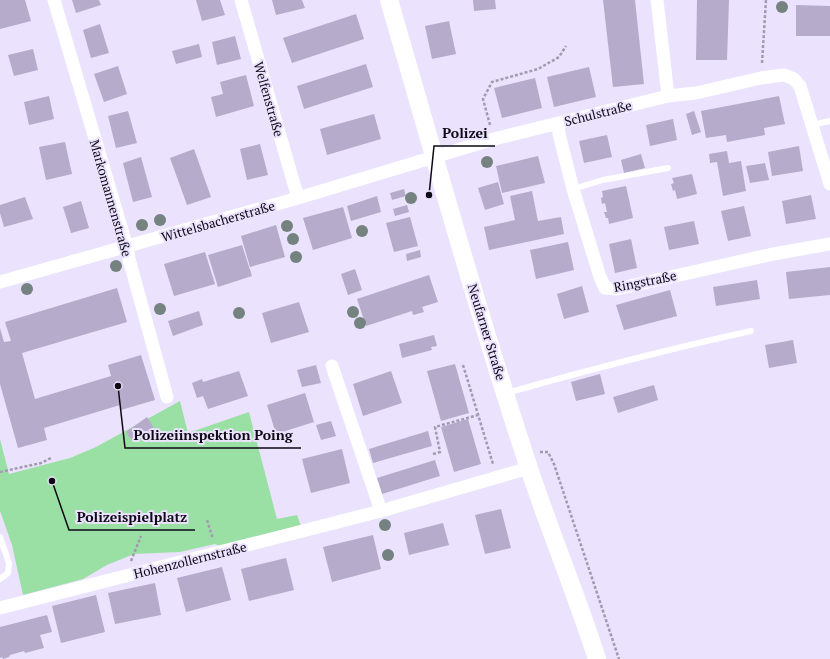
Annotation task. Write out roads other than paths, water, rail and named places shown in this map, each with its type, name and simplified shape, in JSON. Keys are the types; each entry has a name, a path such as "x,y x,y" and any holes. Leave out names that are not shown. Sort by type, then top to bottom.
{"street":[{"name":"Markomannenstraße","path":"54,0 127,247 130,266 167,398"},
{"name":"Welfenstraße","path":"241,0 298,198"},
{"name":"Neufarner Straße","path":"389,0 461,249 523,451 597,659"},
{"path":"657,0 668,96 696,93 761,78 784,75 794,79 800,86 830,184"},
{"name":"Schulstraße","path":"435,157 494,139 668,96"},
{"name":"Ringstraße","path":"558,123 559,134 573,189 600,277 605,288 617,289 773,254 830,244"},
{"name":"Wittelsbacherstraße","path":"0,282 298,198 435,157"},
{"path":"332,366 381,511"},
{"name":"Hohenzollernstraße","path":"0,608 381,511 529,468"}],"lane":[{"path":"812,125 830,121"},
{"path":"573,189 603,180 668,168"},
{"path":"506,394 581,372 751,331"},
{"path":"0,538 9,563 8,573 0,579"}],"place":[{"name":"Polizei","path":"429,195"},
{"name":"Polizeiinspektion Poing","path":"118,386"},
{"name":"Polizeispielplatz","path":"52,481"}]}
